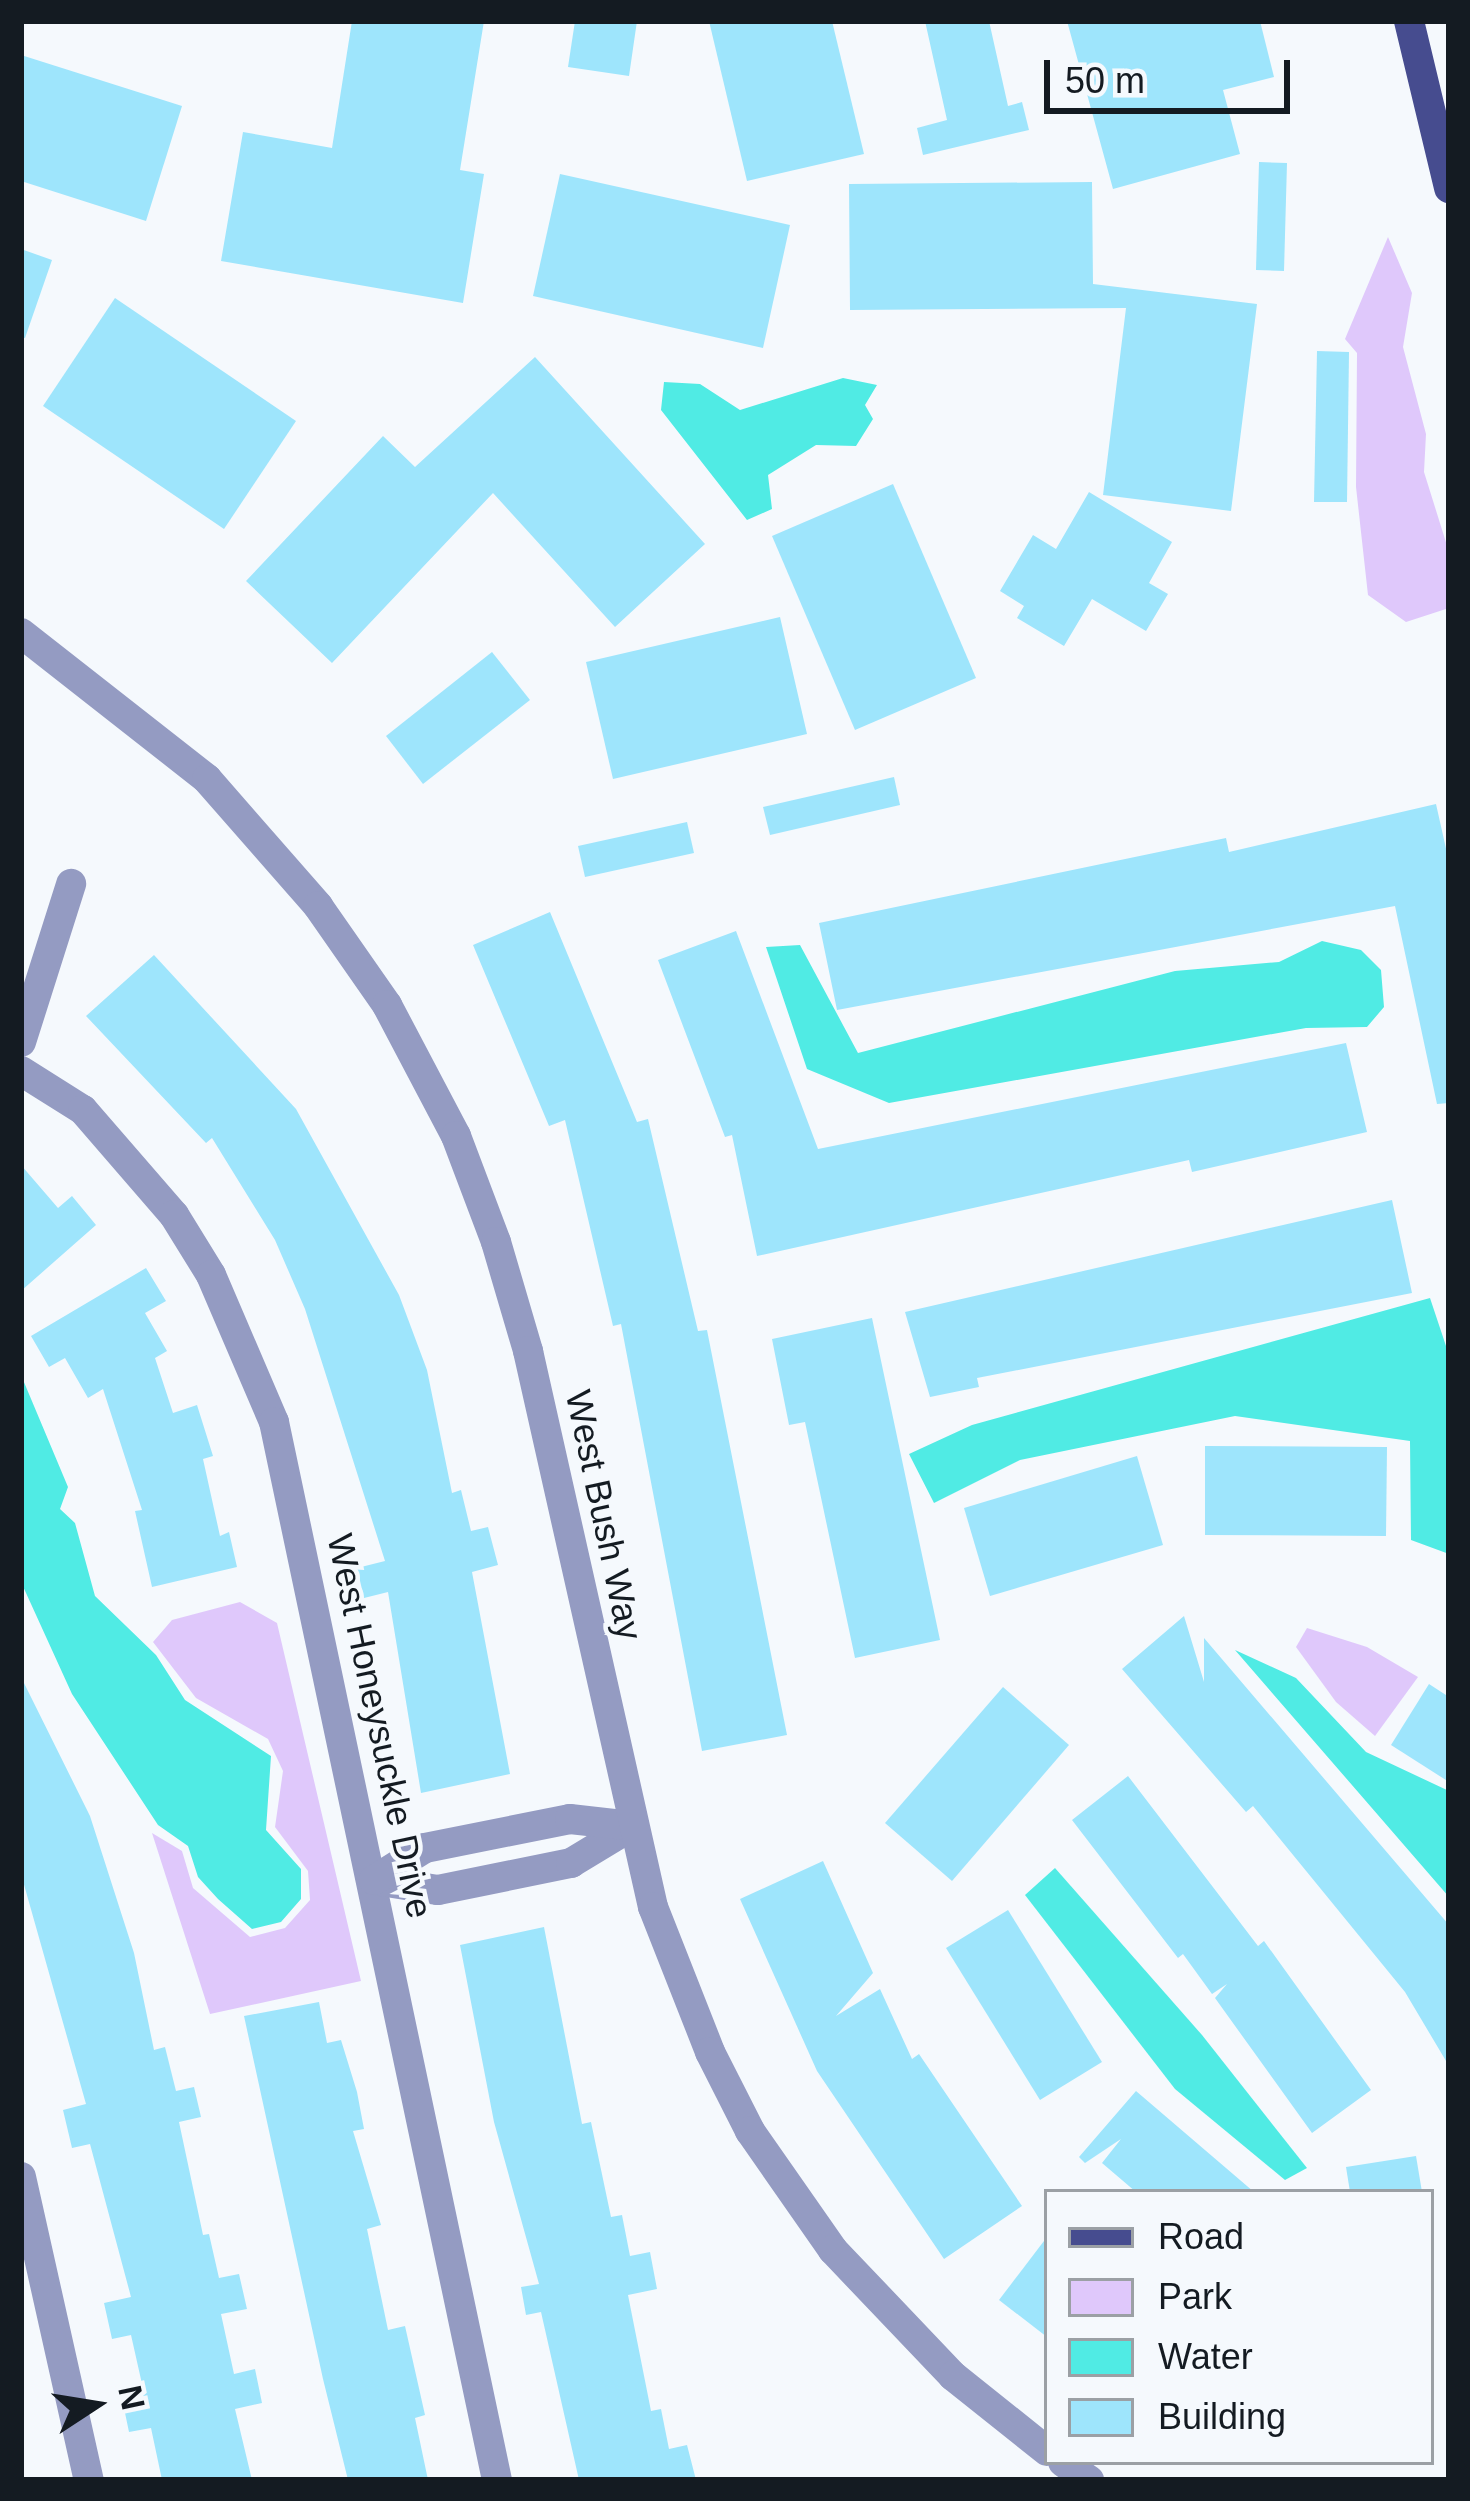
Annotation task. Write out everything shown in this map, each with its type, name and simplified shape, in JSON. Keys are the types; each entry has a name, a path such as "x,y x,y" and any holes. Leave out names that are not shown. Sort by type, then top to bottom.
{"main road":[{"path":"1409,21 1449,188"}],"street":[{"name":"West Bush Way","path":"21,633 129,711 245,820 356,957 436,1097 496,1242 528,1351 632,1826 687,1999 750,2131 791,2194 908,2333 1044,2447"},
{"path":"21,1042 71,884"},
{"name":"West Honeysuckle Drive","path":"21,1071 83,1110 175,1215 211,1275 274,1422 497,2480"},
{"path":"374,1880 425,1848 571,1819 632,1826"},
{"path":"374,1880 438,1890 571,1863 632,1826"},
{"path":"21,2176 89,2480"}],"green space":[{"path":"1388,237 1412,293 1403,347 1426,434 1424,472 1449,552 1449,608 1406,622 1368,595 1356,487 1357,353 1345,339"},
{"path":"240,1602 277,1623 361,1981 210,2014 152,1833 182,1851 193,1888 250,1937 285,1928 310,1900 308,1871 275,1827 283,1771 268,1739 196,1698 153,1642 172,1620"},
{"path":"1307,1628 1367,1647 1418,1677 1375,1736 1336,1702 1296,1647"}],"water":[{"path":"843,378 877,385 865,405 873,419 856,446 816,445 768,475 772,509 747,520 661,410 664,382 700,384 740,410"},
{"path":"1322,941 1361,950 1381,970 1384,1007 1367,1027 1306,1028 889,1103 807,1069 766,947 800,945 858,1053 1175,971 1279,962"},
{"path":"1430,1298 1449,1355 1449,1554 1411,1540 1410,1441 1235,1416 1020,1460 934,1503 909,1454 972,1425"},
{"path":"21,1375 68,1487 60,1509 75,1523 95,1596 156,1655 185,1700 271,1756 266,1830 301,1869 301,1899 281,1922 252,1929 218,1899 198,1877 188,1846 158,1825 72,1694 21,1582"},
{"path":"1235,1650 1296,1678 1366,1752 1449,1791 1449,1897"},
{"path":"1055,1868 1202,2035 1307,2168 1285,2180 1175,2089 1025,1895"}],"building":[{"path":"352,21 484,21 460,170 484,174 463,303 221,261 243,132 332,148"},
{"path":"575,21 637,21 629,76 568,67"},
{"path":"709,21 832,21 864,154 747,181"},
{"path":"925,21 989,21 1008,106 1022,102 1029,130 923,155 917,128 947,120"},
{"path":"1067,21 1260,21 1274,77 1223,90 1240,154 1113,189"},
{"path":"21,55 182,106 146,221 21,181"},
{"path":"1259,162 1287,163 1284,271 1256,270"},
{"path":"560,174 790,225 763,348 533,296"},
{"path":"1092,182 1093,284 1257,304 1231,511 1103,495 1126,308 850,310 849,184"},
{"path":"21,249 52,260 25,338 21,337"},
{"path":"115,298 296,421 224,529 43,406"},
{"path":"1317,351 1349,352 1347,502 1314,502"},
{"path":"535,357 705,544 615,627 493,493 332,663 246,581 383,436 415,467"},
{"path":"893,484 976,678 855,730 772,536"},
{"path":"1089,492 1172,542 1149,583 1168,594 1146,631 1092,599 1064,646 1017,618 1024,606 1000,591 1033,535 1056,549"},
{"path":"780,617 807,734 613,779 586,662"},
{"path":"492,652 530,700 423,784 386,736"},
{"path":"894,777 900,805 770,835 763,807"},
{"path":"1436,804 1449,862 1449,1103 1437,1104 1395,906 837,1010 819,923 1226,838 1229,852"},
{"path":"687,822 694,853 585,877 578,846"},
{"path":"550,912 637,1122 648,1119 698,1331 707,1330 787,1735 702,1751 621,1324 613,1326 565,1120 549,1126 473,945"},
{"path":"736,931 818,1149 1346,1043 1367,1132 1192,1172 1189,1160 757,1256 732,1135 725,1137 658,960"},
{"path":"154,955 296,1109 399,1295 427,1370 452,1493 461,1490 471,1531 488,1527 498,1565 472,1572 510,1774 421,1793 388,1592 364,1598 357,1568 385,1561 305,1309 275,1240 212,1138 206,1143 86,1016"},
{"path":"21,1165 58,1208 72,1196 96,1225 21,1291"},
{"path":"1392,1200 1412,1293 977,1378 979,1387 930,1397 905,1312"},
{"path":"146,1268 166,1301 145,1313 167,1351 155,1358 173,1413 197,1405 213,1456 203,1459 220,1536 229,1532 237,1567 152,1587 135,1511 142,1510 103,1389 88,1398 65,1358 49,1367 31,1336"},
{"path":"872,1318 940,1640 855,1658 805,1422 789,1425 772,1339"},
{"path":"1205,1446 1387,1447 1386,1536 1205,1535"},
{"path":"1137,1456 1163,1545 990,1596 964,1508"},
{"path":"1184,1616 1204,1682 1204,1638 1449,1925 1449,2066 1405,1992 1253,1806 1246,1812 1122,1669"},
{"path":"21,1677 90,1816 134,1953 154,2050 165,2047 176,2091 194,2087 201,2117 179,2122 203,2235 209,2234 219,2278 239,2274 247,2309 221,2314 234,2374 255,2369 262,2403 235,2409 252,2480 162,2480 151,2428 129,2432 120,2389 142,2384 131,2335 112,2339 104,2303 131,2297 90,2144 72,2148 63,2110 86,2104 21,1874"},
{"path":"1429,1684 1449,1697 1449,1782 1391,1745"},
{"path":"1003,1687 1069,1745 952,1881 885,1823"},
{"path":"1128,1776 1258,1946 1264,1941 1371,2090 1312,2133 1215,1998 1227,1984 1212,1994 1183,1954 1178,1958 1072,1820"},
{"path":"823,1861 873,1973 836,2016 880,1989 912,2059 919,2054 1022,2206 944,2259 817,2071 740,1899"},
{"path":"1008,1910 1102,2062 1040,2100 946,1948"},
{"path":"544,1927 582,2124 591,2122 611,2217 622,2215 630,2256 650,2252 657,2289 628,2295 651,2411 661,2409 669,2449 687,2445 696,2480 579,2480 541,2312 526,2315 521,2287 539,2284 494,2122 460,1945"},
{"path":"319,2002 327,2043 341,2040 357,2092 364,2129 353,2131 381,2225 367,2229 388,2330 405,2326 425,2415 415,2418 428,2480 348,2480 323,2379 244,2016"},
{"path":"1136,2091 1250,2189 1132,2189 1102,2163 1121,2139 1085,2163 1079,2157"},
{"path":"1416,2156 1422,2189 1350,2189 1346,2167"},
{"path":"1044,2241 1044,2335 999,2300"}]}
